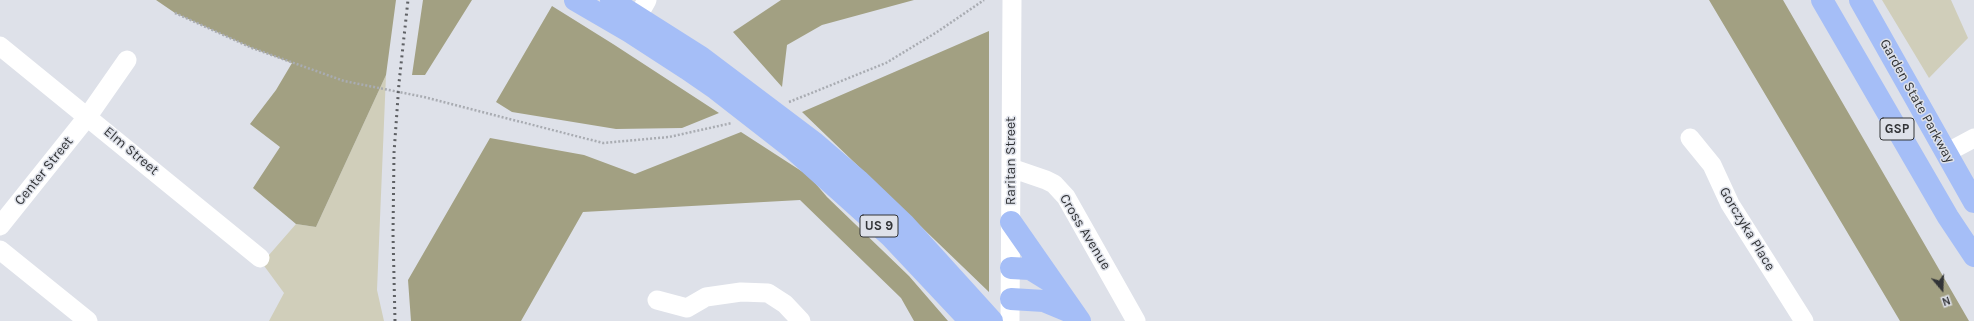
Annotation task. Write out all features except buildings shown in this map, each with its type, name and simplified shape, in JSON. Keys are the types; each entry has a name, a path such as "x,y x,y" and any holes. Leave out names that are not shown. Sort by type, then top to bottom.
{"highway":[{"name":"US 9","path":"575,0 630,32 716,89 793,149 890,236 965,307 992,321"},
{"name":"US 9","path":"611,0 644,5 682,44 738,84 815,143 888,208 965,307"},
{"name":"GSP","path":"1822,0 1948,217 1974,256"},
{"name":"Garden State Parkway","path":"1860,0 1974,202"},
{"path":"1011,222 1077,318"},
{"path":"1011,268 1030,269 1054,284"},
{"path":"1011,299 1044,301 1077,318"}],"street":[{"path":"644,5 660,0"},
{"name":"Raritan Street","path":"1010,321 1012,0"},
{"name":"Elm Street","path":"0,46 88,116 260,258"},
{"name":"Center Street","path":"0,226 88,116 127,60"},
{"name":"Gorczyka Place","path":"1690,138 1712,165 1730,204 1804,321"},
{"path":"1946,153 1974,138"},
{"name":"Cross Avenue","path":"1011,168 1050,182 1066,197 1136,321"},
{"path":"0,250 88,321"},
{"path":"657,300 687,314 706,298 741,292 768,293 785,304 801,321"}],"path":[{"path":"175,14 252,48 344,81 424,97"}],"shaded area":[{"path":"156,0 396,0 386,75 316,227 296,224 253,188 280,147 250,124 276,90 292,63 252,48 175,13"},
{"path":"423,0 472,0 425,75 412,75"},
{"path":"781,0 914,0 822,25 787,45 782,87 733,32"},
{"path":"1709,0 1783,0 1969,321 1900,321"},
{"path":"1882,0 1951,0 1968,38 1929,78"},
{"path":"552,6 719,113 682,128 616,129 512,112 496,102"},
{"path":"989,31 989,292 802,112"},
{"path":"386,75 377,290 384,321 269,321 284,293 262,263 296,224 316,227"},
{"path":"741,132 809,176 827,197 909,276 948,321 914,321 901,298 800,200 583,212 521,321 411,321 408,280 490,138 584,155 635,174"}],"railway":[{"path":"395,321 393,234 394,153 399,83 408,0"}]}
